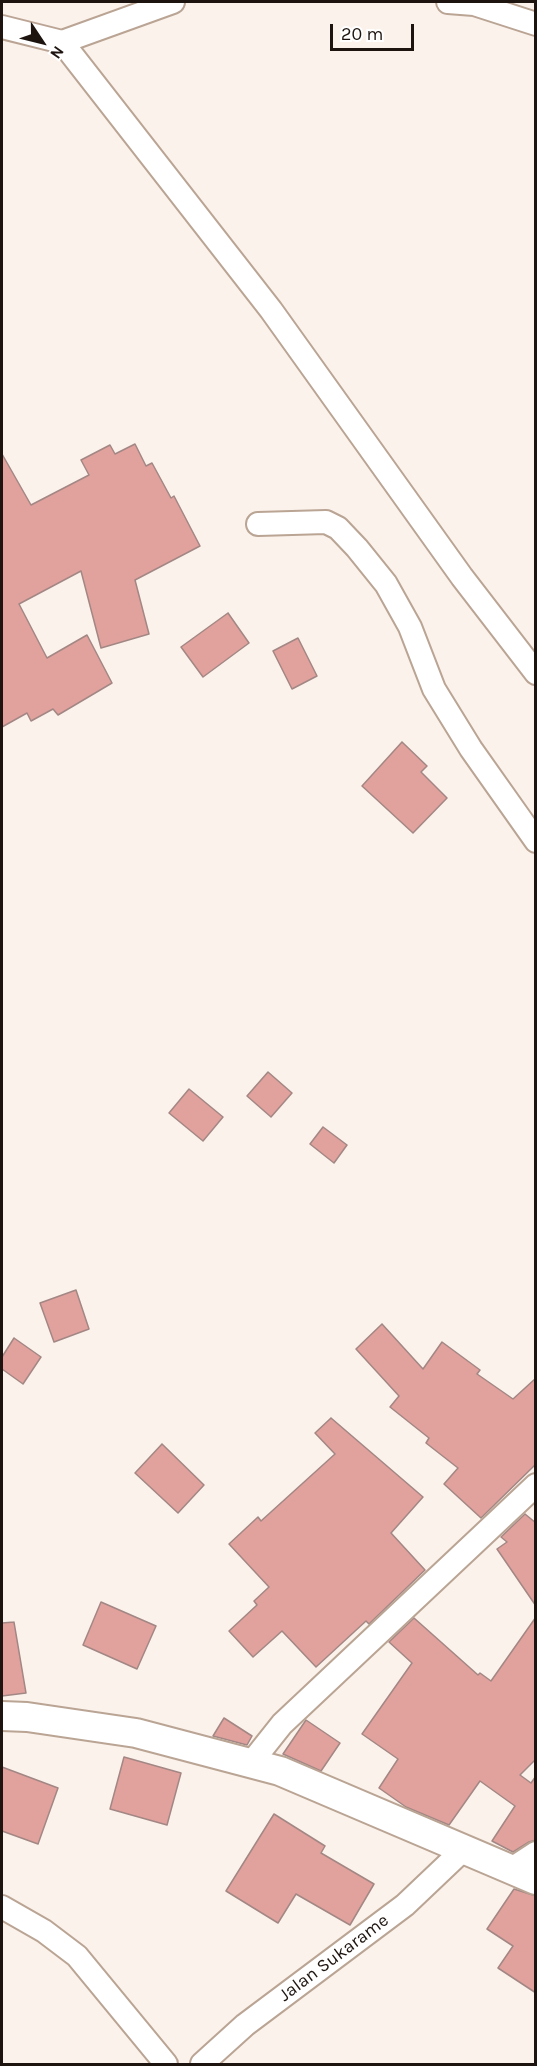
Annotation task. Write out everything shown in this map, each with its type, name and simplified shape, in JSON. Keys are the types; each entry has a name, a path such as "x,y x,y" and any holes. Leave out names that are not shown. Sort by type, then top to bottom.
{"street":[{"path":"2,27 62,42 173,2"},
{"path":"448,2 474,4 536,24"},
{"path":"62,42 271,310 462,577 536,673"},
{"path":"258,524 326,522 338,528 357,548 386,584 410,627 440,699 471,749 536,841"},
{"path":"251,1763 282,1725 536,1485"},
{"path":"2,1716 27,1717 136,1733 280,1770 523,1875 536,1853"},
{"name":"Jalan Sukarame","path":"202,2064 245,2025 405,1905 464,1849"},
{"path":"2,1907 44,1930 77,1956 166,2064"}],"building":[{"path":"135,444 146,466 152,463 171,498 174,496 200,546 135,580 149,634 101,648 81,571 19,604 47,658 87,635 112,683 58,715 53,709 31,721 27,713 2,727 2,454 31,505 89,475 81,460 110,445 115,454"},
{"path":"228,613 249,643 203,677 181,647"},
{"path":"298,638 317,676 292,689 273,651"},
{"path":"402,742 427,766 421,772 447,798 413,833 362,786"},
{"path":"268,1072 292,1093 271,1117 247,1096"},
{"path":"189,1089 223,1117 203,1141 169,1113"},
{"path":"323,1127 347,1145 334,1163 310,1144"},
{"path":"76,1290 89,1329 54,1342 40,1303"},
{"path":"382,1324 423,1369 442,1342 480,1370 477,1374 513,1399 536,1378 536,1464 481,1518 444,1484 458,1468 426,1443 429,1438 390,1407 399,1396 356,1349"},
{"path":"14,1338 41,1357 23,1384 2,1369 2,1357"},
{"path":"331,1418 423,1497 391,1533 425,1570 369,1624 366,1621 316,1667 282,1631 253,1657 229,1631 257,1605 254,1601 269,1587 229,1544 258,1517 261,1521 335,1454 315,1433"},
{"path":"162,1444 204,1485 178,1513 135,1473"},
{"path":"525,1514 536,1523 536,1606 497,1549 507,1542 501,1537"},
{"path":"101,1602 156,1626 137,1669 83,1645"},
{"path":"536,1617 536,1759 520,1775 531,1783 536,1776 536,1840 513,1852 492,1841 515,1806 480,1781 449,1825 406,1807 379,1788 398,1759 362,1734 412,1663 389,1642 414,1618 478,1675 480,1673 491,1681"},
{"path":"14,1622 26,1693 2,1696 2,1623"},
{"path":"224,1718 252,1736 247,1745 213,1736"},
{"path":"306,1720 340,1743 321,1771 283,1754"},
{"path":"124,1757 181,1773 167,1825 110,1809"},
{"path":"2,1767 58,1788 38,1844 2,1831"},
{"path":"274,1814 325,1846 321,1853 374,1884 350,1925 296,1894 278,1923 226,1891"},
{"path":"514,1889 536,1896 536,1993 498,1968 513,1946 487,1929"}]}
